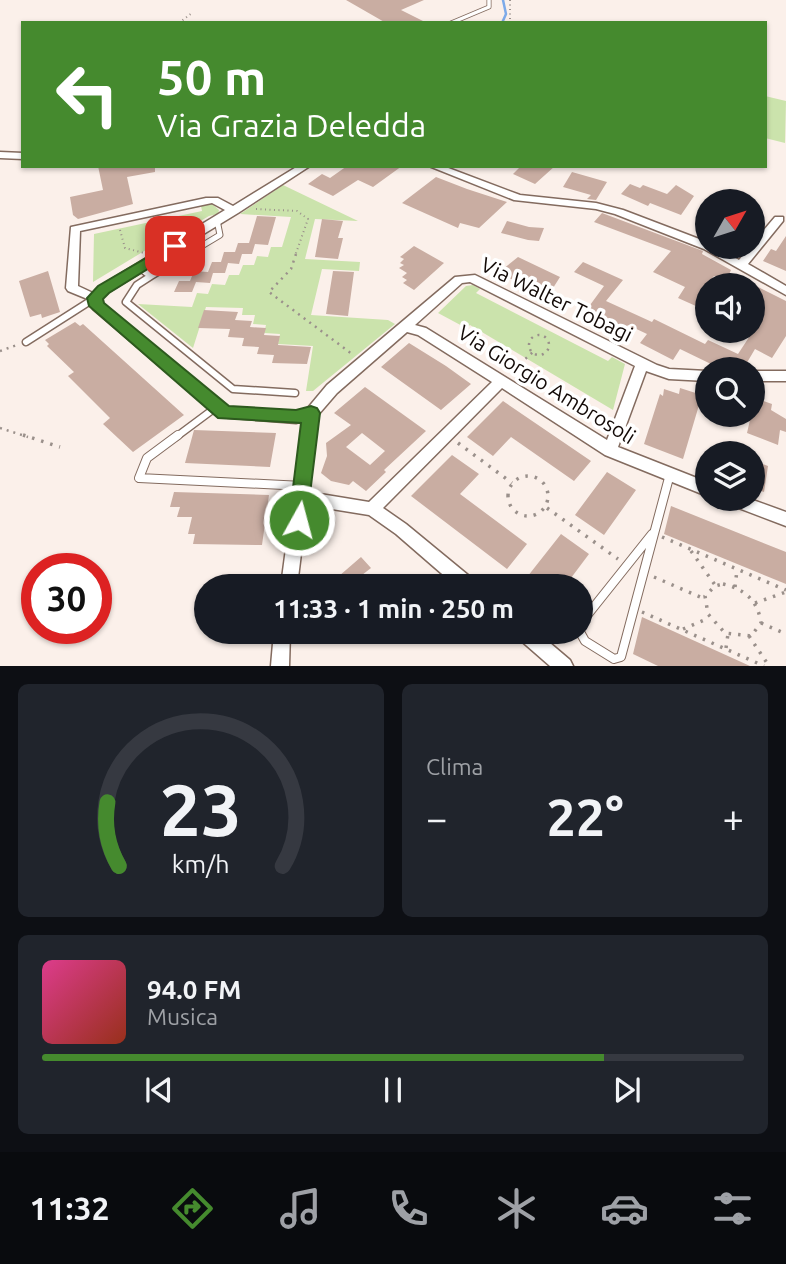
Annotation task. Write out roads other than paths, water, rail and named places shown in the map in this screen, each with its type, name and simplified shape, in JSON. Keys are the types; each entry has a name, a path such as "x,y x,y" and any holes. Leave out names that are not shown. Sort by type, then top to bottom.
{"street":[{"path":"0,155 19,156"},
{"path":"96,302 139,267 302,168"},
{"path":"439,168 519,198 596,206 619,212 695,242"},
{"path":"236,210 214,200 75,229 72,288 96,302 215,408 225,413 296,418 311,413 291,574"},
{"path":"741,265 779,219"},
{"path":"730,259 786,291"},
{"name":"Via Walter Tobagi","path":"311,413 332,389 459,280 471,278 642,364 669,374 695,375"},
{"name":"Via Giorgio Ambrosoli","path":"406,327 422,331 610,450 695,484"},
{"path":"610,450 642,364"},
{"path":"765,376 786,376"},
{"path":"372,509 501,381"},
{"path":"302,492 372,509 401,529 454,574"},
{"path":"765,511 786,519"},
{"path":"280,666 281,644"},
{"path":"538,644 564,666"}],"lane":[{"path":"455,21 489,6 489,0"},
{"path":"218,220 220,235 136,285 127,302 233,389 295,393"},
{"path":"139,267 151,276"},
{"path":"26,342 96,302"},
{"path":"215,408 147,458 142,464 139,478 302,492"},
{"path":"591,644 614,659 621,657 636,610 653,533 670,474"},
{"path":"593,607 625,564 653,533"}],"waterway":[{"path":"503,0 506,14 503,21"}]}
